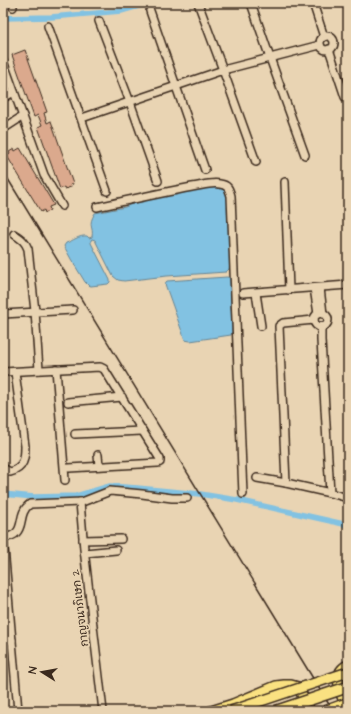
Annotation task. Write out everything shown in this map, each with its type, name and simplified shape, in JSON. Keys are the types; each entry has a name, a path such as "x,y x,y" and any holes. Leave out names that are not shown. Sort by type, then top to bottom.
{"highway":[{"path":"276,711 348,687"},
{"path":"326,711 348,703"}],"main road":[{"path":"348,665 341,670 338,678 340,692 348,710"},
{"path":"231,711 348,672"},
{"path":"211,711 284,684 298,687 309,711"}],"street":[{"path":"198,3 256,162"},
{"path":"251,3 305,155"},
{"path":"313,3 324,37"},
{"path":"150,11 204,170"},
{"path":"99,21 158,181"},
{"path":"48,26 107,191"},
{"path":"324,37 330,37 333,41 333,45 329,49 324,50 320,45 320,40 324,37"},
{"path":"82,118 223,70 320,45"},
{"path":"329,49 347,98 348,105"},
{"path":"4,66 44,176 62,206"},
{"path":"3,98 14,92"},
{"path":"3,128 23,116"},
{"path":"285,182 289,290"},
{"path":"97,207 211,184 221,184 230,189 243,494"},
{"path":"14,234 23,240 28,249 35,311 38,370"},
{"path":"243,293 348,285"},
{"path":"317,288 318,316 316,324 321,326"},
{"path":"256,293 261,326"},
{"path":"3,314 73,310"},
{"path":"286,483 279,326 283,323 318,316 326,316 327,322 325,325 321,326"},
{"path":"321,326 330,493"},
{"path":"3,372 100,367 104,369 160,459 160,462 158,463 69,468"},
{"path":"56,369 65,480"},
{"path":"3,468 10,472 19,468 23,463 25,454 15,372"},
{"path":"68,402 122,397"},
{"path":"75,434 142,431"},
{"path":"98,455 99,466"},
{"path":"257,478 286,483 348,498"},
{"path":"18,711 3,535 10,536 17,533 20,527 22,514 25,508 30,504 80,502 110,492 187,498"},
{"name":"กาญจนาภิเษก 2","path":"80,502 103,711"},
{"path":"84,540 120,539"},
{"path":"85,554 116,550"},
{"path":"3,640 12,640"}],"water":[{"path":"213,186 225,190 229,202 230,265 226,272 167,276 124,281 118,280 113,276 95,240 92,239 91,243 110,282 108,284 91,286 85,282 64,246 66,243 81,236 87,236 89,238 92,237 91,221 95,213 125,207 177,193"},
{"path":"230,278 231,335 190,341 185,340 165,284 166,282"}],"building":[{"path":"25,50 47,112 44,113 47,123 51,121 73,184 70,185 71,187 65,189 64,187 60,189 38,127 42,125 38,115 34,117 12,55"},
{"path":"20,148 54,205 49,207 50,210 45,213 44,210 41,212 7,156 10,154 9,152"}],"waterway":[{"path":"3,18 51,17 121,11 149,3"},
{"path":"3,494 34,497 76,496 110,486 137,488 200,494 237,500 348,525"}],"railway":[{"path":"3,171 333,711"}]}
